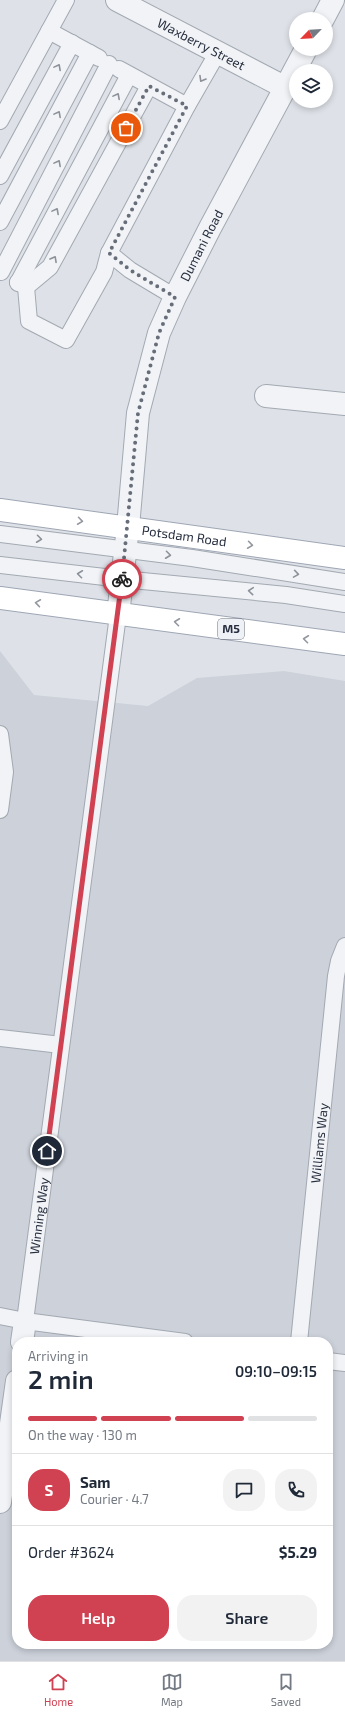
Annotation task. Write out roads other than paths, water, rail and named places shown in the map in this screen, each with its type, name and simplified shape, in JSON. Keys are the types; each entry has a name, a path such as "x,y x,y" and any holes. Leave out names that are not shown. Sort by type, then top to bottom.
{"main road":[{"name":"Potsdam Road","path":"0,510 345,558"},
{"name":"M5","path":"0,598 118,615 345,644"}],"street":[{"name":"Waxberry Street","path":"117,0 286,88"},
{"path":"327,12 333,0"},
{"name":"Dumani Road","path":"118,615 128,527 138,413 159,333 175,297 302,56"},
{"path":"266,396 345,404"},
{"path":"0,1502 12,1417"}],"lane":[{"path":"0,121 66,0"},
{"path":"49,31 187,106"},
{"path":"0,176 72,43"},
{"path":"129,75 22,285 29,321 66,340 104,272 109,253 187,106 218,52"},
{"path":"0,222 90,54"},
{"path":"22,285 0,272 110,64"},
{"path":"22,285 50,267 149,86"},
{"path":"109,253 130,270 175,297"},
{"path":"0,534 200,559 345,582"},
{"path":"0,565 286,595 345,604"},
{"name":"Winning Way","path":"24,1332 118,615"},
{"path":"0,734 5,772 0,810"},
{"name":"Williams Way","path":"300,1337 336,976 339,961 345,946"},
{"path":"0,1038 61,1045"},
{"path":"0,1316 24,1332 104,1337"},
{"path":"333,1362 345,1363"}]}
